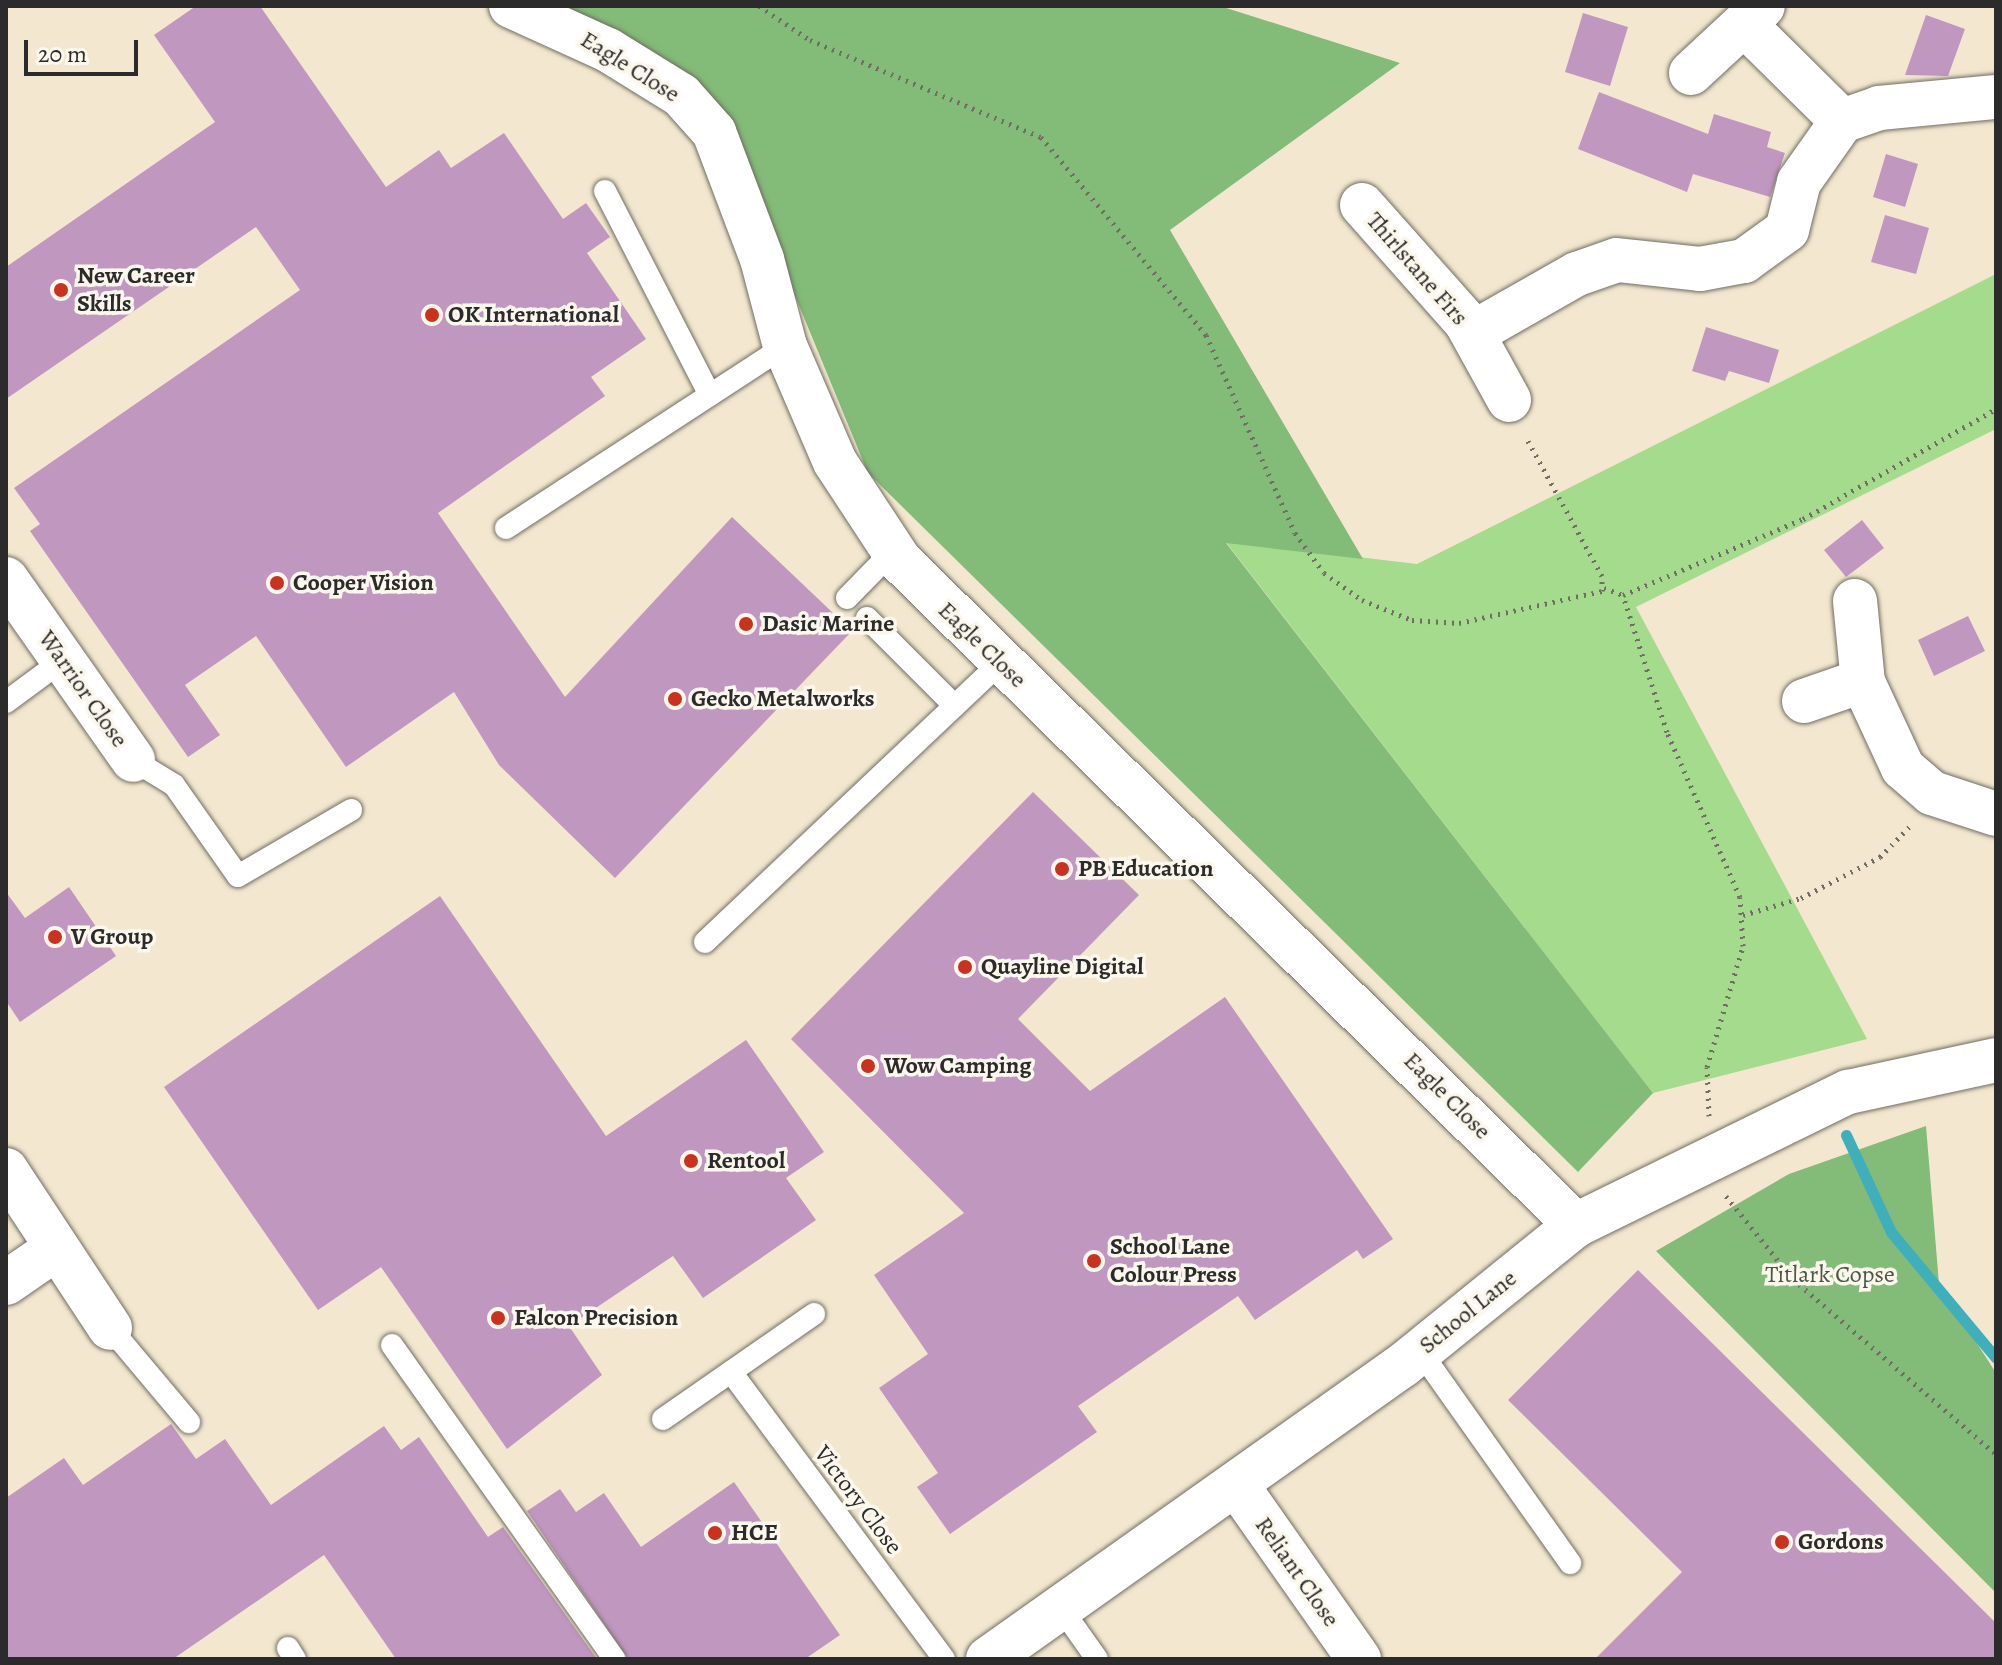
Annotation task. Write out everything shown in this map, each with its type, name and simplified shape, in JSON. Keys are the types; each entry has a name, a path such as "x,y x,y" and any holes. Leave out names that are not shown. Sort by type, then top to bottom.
{"street":[{"name":"Eagle Close","path":"511,6 619,56 681,95 714,132 762,259 785,346 835,462 892,552 1000,663 1576,1225"},
{"path":"1691,73 1755,16 1842,121 1879,108 1996,97"},
{"name":"Thirlstane Firs","path":"1473,333 1577,274 1617,260 1722,268 1763,252 1787,230 1807,166 1842,121"},
{"name":"Thirlstane Firs","path":"1362,205 1473,333 1509,400"},
{"name":"Warrior Close","path":"6,579 133,760"},
{"path":"1855,601 1862,681 1903,768 1932,793 1996,814"},
{"path":"1804,701 1862,681"},
{"name":"School Lane","path":"988,1659 1420,1351 1576,1225 1719,1149 1848,1092 1996,1060"},
{"path":"6,1170 110,1328"},
{"path":"6,1283 57,1248"},
{"name":"Reliant Close","path":"1236,1484 1359,1659"}],"lane":[{"path":"605,191 710,395"},
{"path":"506,528 785,346"},
{"path":"847,598 892,552"},
{"path":"867,618 955,706"},
{"path":"6,702 63,660"},
{"path":"705,942 1000,663"},
{"path":"133,760 174,785 238,876 351,810"},
{"path":"663,1419 814,1314"},
{"path":"110,1328 189,1422"},
{"path":"392,1345 614,1659"},
{"path":"1420,1351 1570,1563"},
{"name":"Victory Close","path":"731,1372 944,1659"},
{"path":"1061,1608 1097,1659"}],"path":[{"path":"759,6 810,40 1041,137 1206,335 1280,506 1309,557 1340,585 1388,613 1435,623 1498,618 1604,588 1623,595 1803,519 1996,409"},
{"path":"1509,400 1526,403 1531,454 1566,505 1604,588"},
{"path":"1623,595 1655,701 1732,872 1743,915 1738,970 1704,1088 1729,1204 1793,1279 1996,1454"},
{"path":"1743,915 1801,898 1892,850 1932,793"}],"green space":[{"path":"546,6 1220,6 1400,63 1170,230 1363,559 1226,543 1653,1093 1578,1172 868,473 724,123"},
{"path":"1996,274 1996,429 1636,607 1867,1039 1653,1093 1225,541 1417,564"},
{"name":"Titlark Copse","path":"1926,1126 1939,1284 1996,1373 1996,1593 1656,1251 1789,1174"}],"building":[{"path":"196,6 260,6 386,187 439,150 451,168 504,133 563,219 586,203 610,237 587,253 646,339 591,377 605,396 438,513 565,697 732,517 852,631 615,878 499,765 454,692 346,767 256,636 185,685 220,735 188,757 30,531 40,524 14,488 300,290 256,227 6,399 6,267 215,122 154,35"},
{"path":"1583,13 1628,27 1610,86 1565,72"},
{"path":"1926,15 1965,29 1948,76 1905,75"},
{"path":"1599,92 1708,134 1714,114 1771,132 1767,147 1785,153 1770,197 1693,174 1687,192 1578,149"},
{"path":"1886,154 1918,164 1905,207 1873,197"},
{"path":"1885,215 1929,228 1916,274 1871,262"},
{"path":"1706,327 1779,350 1769,383 1729,371 1725,381 1692,371"},
{"path":"1862,520 1884,548 1846,577 1824,550"},
{"path":"1968,616 1985,651 1934,676 1918,640"},
{"path":"1033,792 1139,895 1018,1019 1090,1091 1225,997 1393,1239 1363,1259 1357,1250 1255,1320 1238,1296 1078,1406 1097,1432 950,1534 917,1487 938,1473 879,1388 928,1354 874,1275 964,1213 791,1039"},
{"name":"V Group","path":"69,887 116,956 20,1022 6,1001 6,892 25,918"},
{"path":"440,896 606,1136 746,1040 824,1152 786,1178 816,1220 703,1298 673,1256 569,1326 602,1375 507,1449 381,1267 318,1310 164,1087"},
{"name":"Gordons","path":"1638,1270 1996,1623 1996,1659 1595,1659 1682,1572 1508,1400"},
{"path":"171,1424 196,1459 225,1439 271,1505 384,1426 401,1450 419,1437 488,1537 503,1527 597,1659 396,1659 324,1555 173,1659 6,1659 6,1498 64,1458 83,1485"},
{"name":"HCE","path":"734,1482 840,1635 805,1659 628,1659 527,1511 560,1489 576,1512 604,1493 641,1547"}],"waterway":[{"path":"1846,1135 1891,1232 1996,1358"}],"place":[{"name":"New Career Skills","path":"61,290"},
{"name":"OK International","path":"432,315"},
{"name":"Cooper Vision","path":"277,583"},
{"name":"Dasic Marine","path":"746,624"},
{"name":"Gecko Metalworks","path":"675,699"},
{"name":"PB Education","path":"1062,869"},
{"name":"V Group","path":"55,937"},
{"name":"Quayline Digital","path":"965,967"},
{"name":"Wow Camping","path":"868,1066"},
{"name":"Rentool","path":"691,1161"},
{"name":"School Lane Colour Press","path":"1094,1261"},
{"name":"Falcon Precision","path":"498,1318"},
{"name":"HCE","path":"715,1533"},
{"name":"Gordons","path":"1782,1542"}]}
